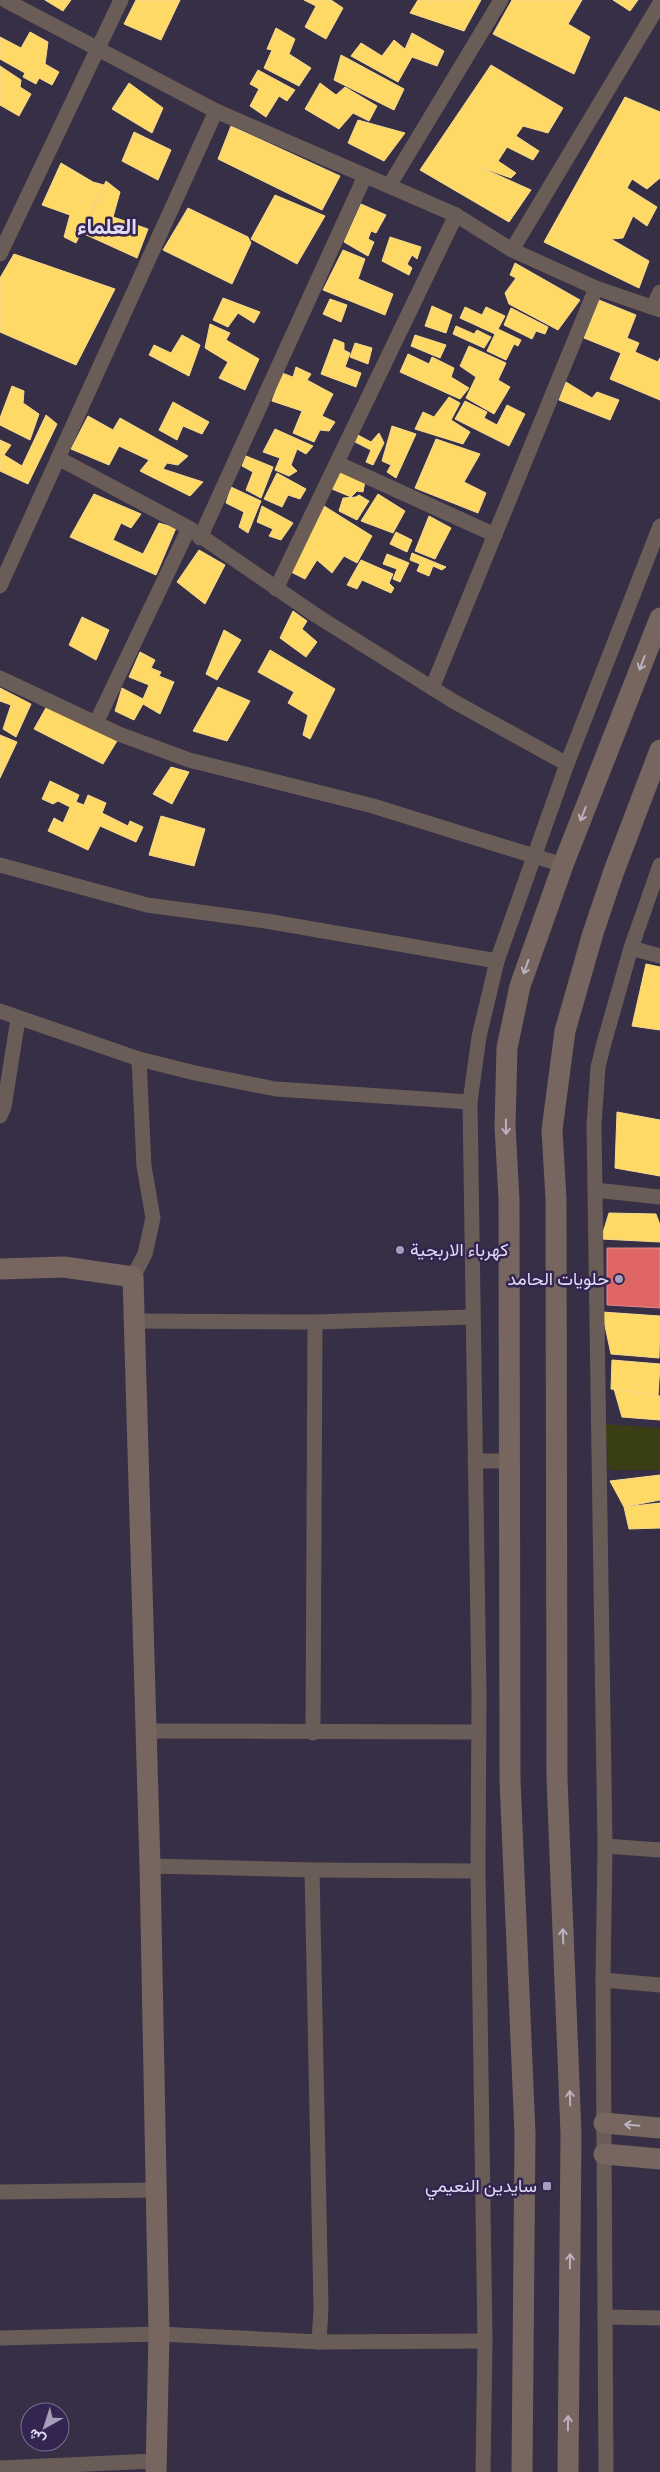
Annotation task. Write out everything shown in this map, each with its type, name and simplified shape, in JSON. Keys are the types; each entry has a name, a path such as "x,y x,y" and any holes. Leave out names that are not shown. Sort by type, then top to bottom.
{"main road":[{"path":"522,2472 524,2134 510,1780 509,1200 505,1126 507,1048 520,986 563,864 660,618"},
{"path":"568,2472 572,2134 557,1779 556,1209 552,1130 567,1022 593,933 614,871 660,750"},
{"path":"0,1269 64,1267 133,1277 147,1731 159,2334 155,2466"},
{"path":"604,2123 660,2128"},
{"path":"604,2154 660,2159"}],"street":[{"path":"5,0 216,111 456,215 512,250 596,288 656,308 660,292"},
{"path":"0,254 121,0"},
{"path":"389,186 501,0"},
{"path":"512,250 660,3"},
{"path":"0,586 216,111"},
{"path":"96,723 194,533 365,176"},
{"path":"276,589 456,215"},
{"path":"432,688 596,288"},
{"path":"58,458 194,533 276,589 432,688 567,764"},
{"path":"337,463 495,534"},
{"path":"483,2472 485,2341 470,1102 479,1038 497,961 567,764 660,526"},
{"path":"0,678 119,734 189,760 373,806 563,864"},
{"path":"0,865 147,905 266,921 497,961"},
{"path":"606,2472 603,1980 605,1846 594,1125 598,1067 631,948 660,866"},
{"path":"631,948 660,956"},
{"path":"0,1011 18,1019 139,1058 195,1073 276,1089 470,1102"},
{"path":"0,1116 4,1108 18,1019"},
{"path":"133,1277 145,1254 152,1218 144,1157 139,1058"},
{"path":"595,1190 660,1197"},
{"path":"135,1322 315,1322 472,1317"},
{"path":"313,1733 315,1322"},
{"path":"475,1461 509,1461"},
{"path":"147,1731 479,1732"},
{"path":"605,1846 660,1850"},
{"path":"150,1866 478,1872"},
{"path":"312,1870 322,2308 320,2342"},
{"path":"603,1980 660,1985"},
{"path":"0,2192 156,2190"},
{"path":"605,2317 660,2318"},
{"path":"0,2338 159,2334 320,2342 485,2341"},
{"path":"0,2468 155,2466"}],"green space":[{"path":"605,1424 660,1428 660,1470 609,1470"}],"building: سكن":[{"path":"45,0 71,0 63,11"},
{"path":"136,0 180,0 161,40 124,24"},
{"path":"304,0 331,0 343,8 326,39 305,27 316,6"},
{"path":"418,0 481,0 464,31 410,13"},
{"path":"512,0 582,0 568,24 590,37 574,74 493,34"},
{"path":"613,0 638,0 630,11"},
{"path":"276,28 295,39 289,54 311,68 299,86 264,68 272,50 267,49"},
{"path":"30,32 48,42 45,64 59,72 52,85 39,78 36,84 23,77 25,73 0,59 0,37 21,48"},
{"path":"412,33 444,51 437,66 412,57 398,82 351,56 361,43 382,56 394,40 405,49"},
{"path":"341,55 404,89 394,110 334,80"},
{"path":"491,65 563,108 548,133 523,126 516,136 539,151 533,160 507,147 498,161 516,173 511,178 480,167 531,190 509,222 420,170"},
{"path":"0,66 21,80 20,87 31,94 19,116 0,105"},
{"path":"258,70 295,90 287,101 279,96 266,117 250,106 259,89 250,84"},
{"path":"129,83 163,108 152,133 112,109"},
{"path":"320,83 336,95 345,87 377,106 369,121 353,113 339,129 305,109"},
{"path":"625,97 660,112 660,178 647,189 632,179 627,188 657,207 647,226 633,216 623,238 611,239 649,261 639,288 544,242"},
{"path":"358,120 405,133 384,161 348,143"},
{"path":"231,126 340,176 322,210 218,159"},
{"path":"134,132 171,150 158,180 122,161"},
{"path":"61,163 93,182 104,185 76,243 64,237 70,215 42,205"},
{"path":"106,181 120,192 113,217 148,229 137,258 82,233"},
{"path":"275,195 325,216 297,264 251,239"},
{"path":"361,204 386,215 376,233 371,231 368,239 374,242 368,256 344,242"},
{"path":"188,208 248,237 251,243 232,284 163,250"},
{"path":"390,237 421,247 417,259 412,255 407,264 412,268 409,275 382,261"},
{"path":"343,250 365,259 358,279 393,294 385,315 323,290"},
{"path":"14,254 115,289 76,365 0,332 0,278"},
{"path":"515,263 580,300 558,330 509,304 505,293 516,278 510,275"},
{"path":"223,298 260,312 254,323 238,313 228,327 213,320"},
{"path":"330,299 347,305 341,322 323,314"},
{"path":"599,300 636,315 627,338 639,343 635,352 658,362 660,358 660,400 610,379 621,353 584,338"},
{"path":"432,306 452,315 446,333 425,326"},
{"path":"465,307 482,315 486,307 505,316 498,329 521,340 518,346 514,344 506,360 487,351 495,334 460,318"},
{"path":"511,308 548,327 545,334 536,331 532,339 504,325"},
{"path":"210,324 230,333 226,340 259,359 245,390 219,378 228,362 205,348"},
{"path":"456,326 474,334 477,330 491,337 484,348 453,334"},
{"path":"182,335 200,345 189,376 149,355 154,345 171,353"},
{"path":"415,335 446,345 440,358 411,346"},
{"path":"334,339 344,343 344,350 350,353 345,367 361,373 356,387 321,374"},
{"path":"355,343 372,348 368,364 350,357"},
{"path":"469,346 506,363 498,380 510,387 494,414 466,398 476,377 460,366"},
{"path":"408,354 429,364 432,357 454,368 451,377 469,388 460,399 400,372"},
{"path":"296,367 311,374 307,380 333,394 322,416 335,422 329,431 320,430 314,442 293,433 302,411 272,401 282,373 293,377"},
{"path":"566,382 592,398 597,392 619,400 610,420 559,400"},
{"path":"12,386 24,391 23,403 39,414 30,440 0,425 0,418"},
{"path":"449,397 460,403 451,420 470,432 463,444 415,429 423,412 434,417"},
{"path":"465,401 487,412 484,418 497,425 507,405 525,414 509,446 455,419"},
{"path":"173,402 209,422 202,434 183,426 177,440 159,430"},
{"path":"46,415 57,424 28,484 0,471 0,440 11,445 4,455 22,466"},
{"path":"88,416 113,430 120,418 188,456 178,465 167,463 163,469 203,482 190,496 140,471 149,460 119,446 109,465 71,449"},
{"path":"392,426 416,434 396,478 387,472 391,465 382,461"},
{"path":"275,429 313,446 306,454 297,449 291,465 297,471 289,476 275,470 280,458 263,452"},
{"path":"379,433 384,443 373,465 366,462 371,450 355,442 358,435 371,442"},
{"path":"436,439 480,454 464,482 486,493 478,513 415,488"},
{"path":"246,456 273,467 261,498 246,490 253,472 242,466"},
{"path":"339,469 365,481 363,492 357,491 351,497 332,489"},
{"path":"277,473 306,489 300,499 288,495 282,507 264,499"},
{"path":"231,487 261,501 248,533 239,527 244,512 226,503"},
{"path":"94,494 141,514 131,528 121,523 113,540 143,554 159,523 176,528 156,575 70,537"},
{"path":"378,494 405,511 393,533 361,521"},
{"path":"359,495 369,501 357,520 339,511 343,498"},
{"path":"262,506 293,523 281,540 269,536 273,529 257,522"},
{"path":"324,506 372,536 357,563 344,556 332,573 317,560 305,579 291,572"},
{"path":"429,516 451,528 435,559 415,551"},
{"path":"396,532 412,540 407,552 390,544"},
{"path":"199,550 225,565 205,604 177,582"},
{"path":"412,553 446,567 442,570 433,566 429,576 417,571 420,564 410,560"},
{"path":"387,554 409,563 400,582 393,579 397,569 383,564"},
{"path":"361,560 393,574 389,583 394,588 391,593 362,580 357,589 347,585"},
{"path":"293,611 307,621 302,629 317,642 306,657 280,638"},
{"path":"82,617 109,630 96,660 69,645"},
{"path":"224,630 241,640 217,680 206,674"},
{"path":"270,650 335,689 310,739 303,735 308,715 288,703 294,692 258,672"},
{"path":"140,652 155,660 151,668 161,672 159,676 174,682 160,714 143,704 134,720 115,711 122,688 143,699 149,685 129,677"},
{"path":"218,687 250,701 227,741 193,731"},
{"path":"0,688 31,704 16,737 3,729 11,705 0,701"},
{"path":"47,706 117,741 103,764 34,729"},
{"path":"0,735 17,742 0,778"},
{"path":"171,767 189,772 172,804 153,794"},
{"path":"50,781 79,795 76,802 84,805 88,795 106,803 102,813 128,826 130,821 143,827 136,842 100,826 88,850 48,831 54,818 63,823 70,807 58,801 53,804 42,799"},
{"path":"161,816 205,829 194,866 149,855"},
{"path":"646,964 660,967 660,1030 632,1026"},
{"path":"617,1112 660,1120 660,1176 615,1168"},
{"path":"609,1213 656,1214 660,1225 660,1242 601,1239"},
{"path":"602,1312 660,1316 659,1358 611,1354"},
{"path":"612,1360 660,1364 658,1396 611,1389"},
{"path":"614,1389 660,1396 660,1420 622,1417"},
{"path":"660,1475 660,1500 624,1507 610,1481"},
{"path":"660,1503 660,1528 629,1529 624,1507"}],"building: متاجر":[{"path":"607,1248 660,1248 660,1308 607,1305"}],"place":[{"name":"كهرباء الاربجية","path":"400,1250"},
{"name":"حلويات الحامد","path":"619,1279"},
{"name":"سايدين النعيمي","path":"547,2186"}],"district":[{"name":"العلماء","path":"107,226"}]}
